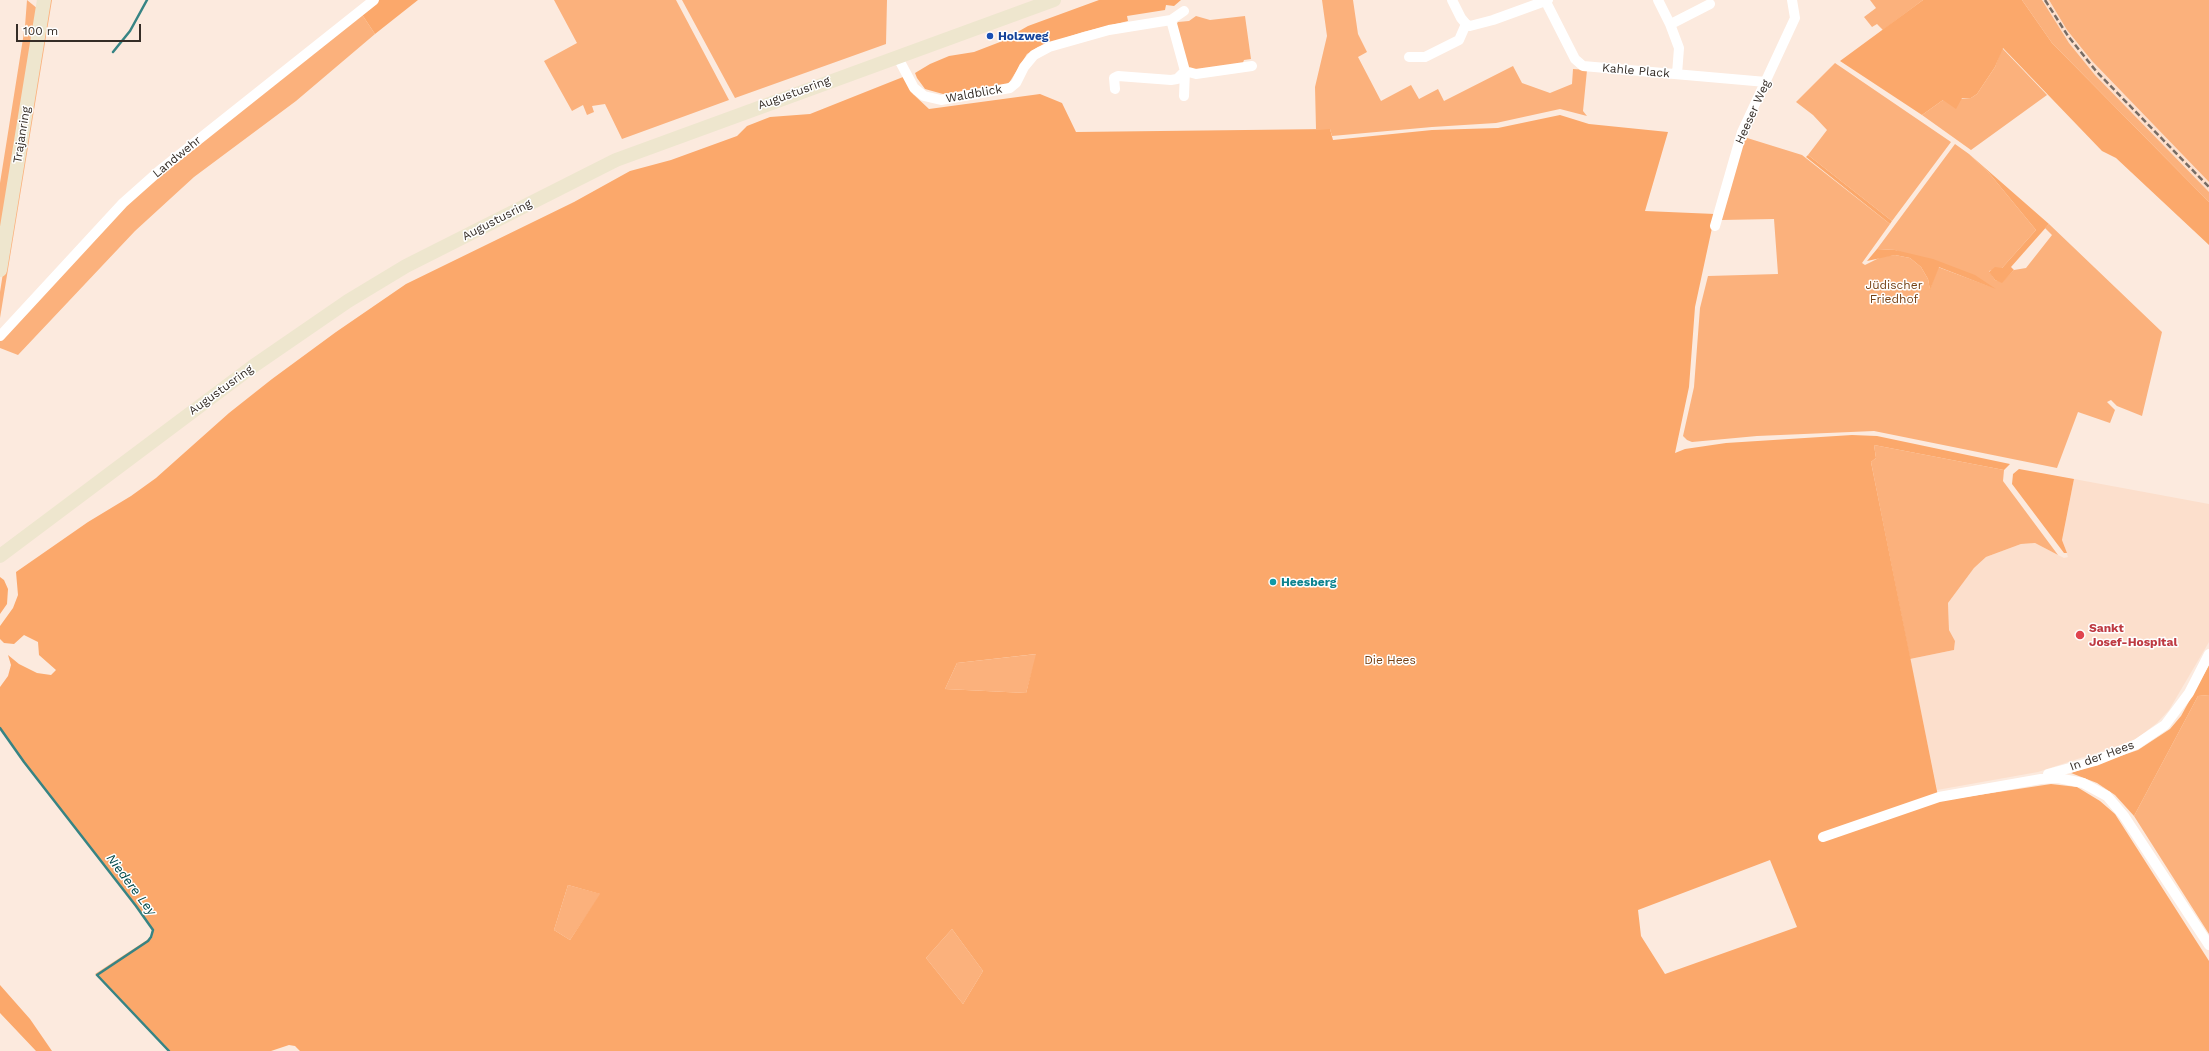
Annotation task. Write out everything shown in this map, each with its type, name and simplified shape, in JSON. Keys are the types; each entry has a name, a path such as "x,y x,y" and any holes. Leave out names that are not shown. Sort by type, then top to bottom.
{"main road":[{"name":"Trajanring","path":"0,270 44,0"},
{"name":"Augustusring","path":"0,556 252,367 348,301 406,266 616,160 897,56 1054,0"}],"street":[{"name":"Landwehr","path":"0,336 123,203 159,171 374,0"},
{"path":"1452,0 1466,24"},
{"path":"1658,0 1671,24 1679,48 1677,74"},
{"name":"Heeser Weg","path":"1715,226 1742,132 1795,18 1792,0"},
{"path":"1466,24 1480,24 1546,1"},
{"name":"Kahle Plack","path":"1546,1 1575,59 1583,66 1766,82"},
{"path":"1671,24 1710,4"},
{"name":"Waldblick","path":"897,56 914,88 924,96 941,100 1010,88 1016,83 1024,67 1034,54 1109,30 1171,20 1184,11"},
{"path":"1171,20 1185,71 1184,96"},
{"path":"1409,57 1425,57 1459,40 1466,24"},
{"path":"1185,71 1196,74 1252,66"},
{"path":"1115,89 1114,78 1118,76 1171,80 1176,79 1185,71"},
{"name":"In der Hees","path":"1823,837 1939,797 2023,781 2095,760 2137,744 2166,725 2189,693 2209,654"},
{"name":"In der Hees","path":"2023,781 2058,778 2083,783 2107,796 2124,816 2209,945"}],"shaded area":[{"path":"2042,0 2049,0 2067,30 2092,61 2209,182 2209,192 2095,75 2069,43"},
{"name":"Sankt Josef-Hospital","path":"2074,479 2209,504 2209,642 2169,710 2157,723 2135,740 2038,772 1937,790 1910,659 1954,650 1955,641 1949,630 1948,603 1974,568 1986,557 2021,544 2035,543 2064,558 2068,557 2062,540"}],"green space":[{"path":"27,0 38,9 0,247 0,183 25,26"},
{"path":"46,0 52,0 0,318 0,292"},
{"path":"378,0 418,0 375,34 361,13"},
{"path":"554,0 676,0 729,100 622,139 605,104 592,106 594,112 587,115 583,105 572,111 544,61 577,43"},
{"path":"682,0 887,0 886,44 735,98"},
{"path":"1099,0 1181,0 1174,6 1166,5 1165,10 1127,16 1128,21 1083,32 1038,47 1027,54 1009,83 1001,86 943,94 925,89 917,78 915,73 930,64 949,56 974,52 1000,42 1028,26"},
{"path":"1322,0 1353,0 1358,34 1367,52 1358,57 1381,101 1411,85 1419,99 1438,89 1444,101 1513,66 1522,83 1550,93 1572,84 1573,69 1587,70 1583,111 1587,116 1560,109 1496,123 1332,136 1330,129 1316,129 1315,87 1327,36"},
{"path":"1870,0 1923,0 1883,30 1877,24 1872,27 1864,17 1876,8"},
{"path":"1923,0 2022,0 2052,43 2209,202 2209,245 2116,158 2102,151 2003,48 1995,67 1977,94 1971,98 1962,98 1956,109 1943,100 1922,115 1840,61"},
{"path":"2022,0 2042,0 2069,43 2095,75 2209,192 2209,202 2052,43"},
{"path":"2049,0 2209,0 2209,182 2092,61 2067,30"},
{"path":"361,13 375,34 296,101 194,177 135,231 18,355 0,348 0,341 128,202"},
{"path":"1196,16 1210,20 1245,16 1251,59 1244,60 1242,65 1196,71 1189,69 1176,25 1178,22 1189,21"},
{"path":"2002,48 2047,95 1971,150 1922,115 1943,100 1971,98 1977,94 1995,67"},
{"path":"1835,63 1951,142 1892,221 1808,155 1827,130 1813,115 1796,102"},
{"name":"Die Hees","path":"903,77 913,94 929,109 1040,94 1062,103 1076,132 1330,129 1333,140 1432,130 1498,128 1560,115 1589,124 1668,132 1645,211 1715,214 1695,307 1689,387 1675,453 1685,449 1726,443 1852,435 1877,436 2010,464 2004,470 1874,445 1876,458 1871,462 1939,801 2051,784 2077,787 2100,801 2115,814 2209,961 2209,1051 300,1051 295,1046 289,1045 271,1051 170,1051 97,974 152,938 153,930 137,906 25,763 0,727 0,687 8,676 11,665 8,655 19,664 37,673 51,675 56,670 39,655 38,642 24,635 14,644 4,643 0,639 0,626 13,608 18,595 16,572 88,522 131,496 156,478 229,413 272,379 336,332 406,284 574,202 630,171 671,160 737,136 747,126 770,117 810,114","holes":["1036,654 1026,693 945,689 957,663","1770,860 1797,927 1665,974 1641,936 1638,910","568,885 600,894 570,940 554,930","952,929 983,971 963,1004 926,958"]},
{"name":"Jüdischer Friedhof","path":"1744,137 1802,155 1890,224 1862,263 1865,265 1881,257 1895,255 1910,258 1921,267 1928,279 1930,289 1938,267 1994,288 1895,250 1877,249 1955,144 1969,154 1989,173 2036,230 2002,268 1989,271 1995,280 2002,282 2014,270 2026,268 2052,235 2045,228 2049,224 2162,332 2142,416 2117,406 2111,400 2107,402 2115,410 2110,423 2078,412 2057,468 1874,431 1757,436 1692,442 1687,440 1683,436 1694,387 1700,308 1708,276 1778,274 1774,219 1721,220"},
{"path":"1969,154 2049,224 2011,267 2014,270 2002,283 1995,280 1989,272 1995,267 2002,268 2036,230 1989,173"},
{"path":"1808,155 1892,221 1890,224 1806,157"},
{"path":"1877,249 1895,250 1933,259 1975,275 1996,289 1939,267 1930,290 1928,279 1921,267 1910,258 1895,255 1867,261"},
{"path":"1874,445 2004,470 2003,481 2058,555 2035,543 2021,544 1986,557 1974,568 1948,603 1949,630 1955,641 1954,650 1910,659 1871,462 1876,458"},
{"path":"2019,469 2074,479 2062,540 2067,553 2064,553 2012,484 2013,474"},
{"path":"0,577 4,580 8,589 7,604 0,614"},
{"path":"1037,654 1026,693 945,689 957,663"},
{"path":"2209,665 2209,695 2198,696 2134,816 2115,795 2097,783 2071,773 2138,750 2170,729 2181,716"},
{"path":"2209,695 2209,934 2134,816 2198,696"},
{"path":"0,727 25,763 137,906 153,930 152,938 97,974 170,1051 95,974 151,937 152,929 135,905 23,762"},
{"path":"568,885 601,894 570,940 554,930"},
{"path":"952,929 983,971 963,1004 926,958"},
{"path":"0,985 30,1019 52,1051 36,1051 0,1013"}],"waterway":[{"path":"113,52 130,31 147,0"},
{"name":"Niedere Ley","path":"0,728 24,762 153,930 148,941 97,975 169,1051"}],"railway":[{"path":"2045,0 2068,36 2096,71 2209,187"}],"place":[{"name":"Holzweg","path":"990,36"},
{"name":"Heesberg","path":"1273,582"},
{"name":"Sankt Josef-Hospital","path":"2080,635"}]}
